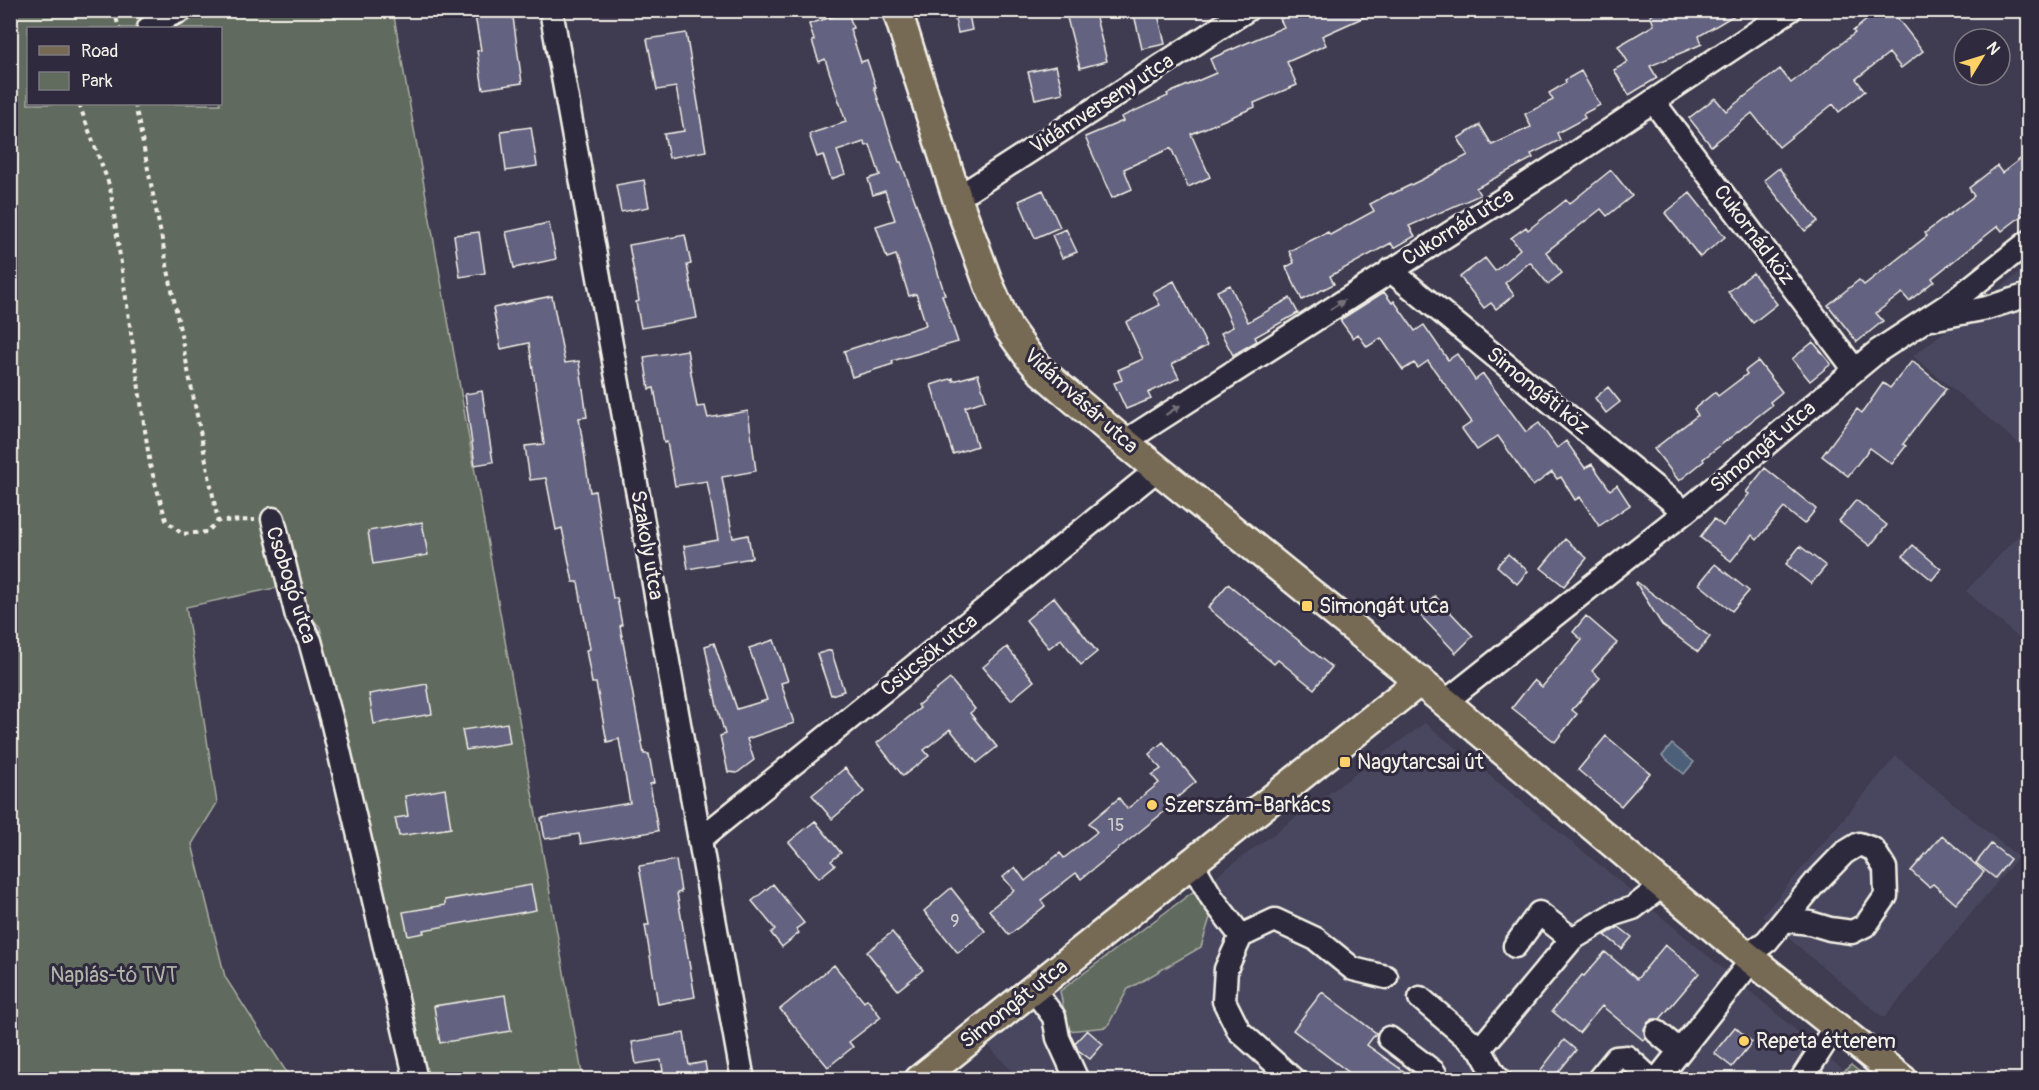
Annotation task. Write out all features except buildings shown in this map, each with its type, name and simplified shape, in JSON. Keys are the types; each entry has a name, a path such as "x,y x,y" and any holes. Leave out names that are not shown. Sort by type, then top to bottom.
{"main road":[{"name":"Vidámvásár utca","path":"897,10 957,198 1000,312 1016,341 1042,372 1124,442 1420,681"},
{"path":"1420,681 1750,958 1903,1080"},
{"name":"Simongát utca","path":"919,1080 1420,681"}],"street":[{"path":"151,27 182,10"},
{"name":"Szakoly utca","path":"551,10 743,1080"},
{"name":"Vidámverseny utca","path":"957,198 1247,10"},
{"name":"Cukornád utca","path":"1124,442 1790,10"},
{"name":"Cukornád köz","path":"1653,101 1855,370"},
{"name":"Simongát utca","path":"1445,702 1685,512 1878,351 1926,321 2028,242"},
{"name":"Simongáti köz","path":"1390,270 1685,512"},
{"path":"1926,321 1987,308 2028,295"},
{"name":"Csücsök utca","path":"699,840 1158,470"},
{"name":"Csobogó utca","path":"273,519 297,616 310,641 333,725 416,1080"},
{"path":"1657,1080 1750,958 1814,884 1844,853 1859,844 1873,849 1885,868 1886,896 1866,925 1852,932 1785,920"},
{"path":"1192,863 1212,898 1241,936"},
{"path":"1480,1049 1572,939 1614,914 1633,908 1663,885"},
{"path":"1515,946 1539,913 1572,939"},
{"path":"1294,1080 1239,1031 1224,1001 1226,969 1241,936 1275,920 1316,939 1353,969 1386,977"},
{"path":"1033,989 1054,1017 1058,1038 1077,1080"},
{"path":"1420,998 1480,1049 1500,1080"},
{"path":"1801,1080 1834,1027"},
{"path":"1657,1032 1680,1051"},
{"path":"1389,1038 1434,1072 1438,1080"},
{"path":"1598,1080 1616,1058 1627,1057 1652,1080"}],"path":[{"path":"114,10 119,27"},
{"path":"79,105 110,187 150,465 166,520 182,534 207,532 218,521 135,105"},
{"name":"Csobogó utca","path":"218,521 273,519"}],"shaded area":[{"path":"2028,266 2028,451 1913,356"},
{"path":"2028,525 2028,646 1966,591"},
{"path":"1425,723 1607,871 1854,1079 1020,1080 987,1044"},
{"path":"1896,756 2018,857 1884,1018 1762,916"}],"green space":[{"name":"Naplás-tó TVT","path":"10,11 393,11 583,1079 418,1079 320,627 284,586 186,607 217,803 192,844 225,977 291,1079 11,1079"},
{"path":"1194,891 1212,911 1201,947 1128,989 1107,1027 1068,1031 1060,991"},
{"path":"1851,1065 1869,1079 1835,1079"}],"water":[{"path":"1672,744 1694,762 1684,774 1662,756"}],"place":[{"name":"Simongát utca","path":"1307,606"},
{"name":"Nagytarcsai út","path":"1345,762"},
{"name":"Szerszám-Barkács","path":"1152,805"},
{"name":"Repeta étterem","path":"1744,1041"}]}
